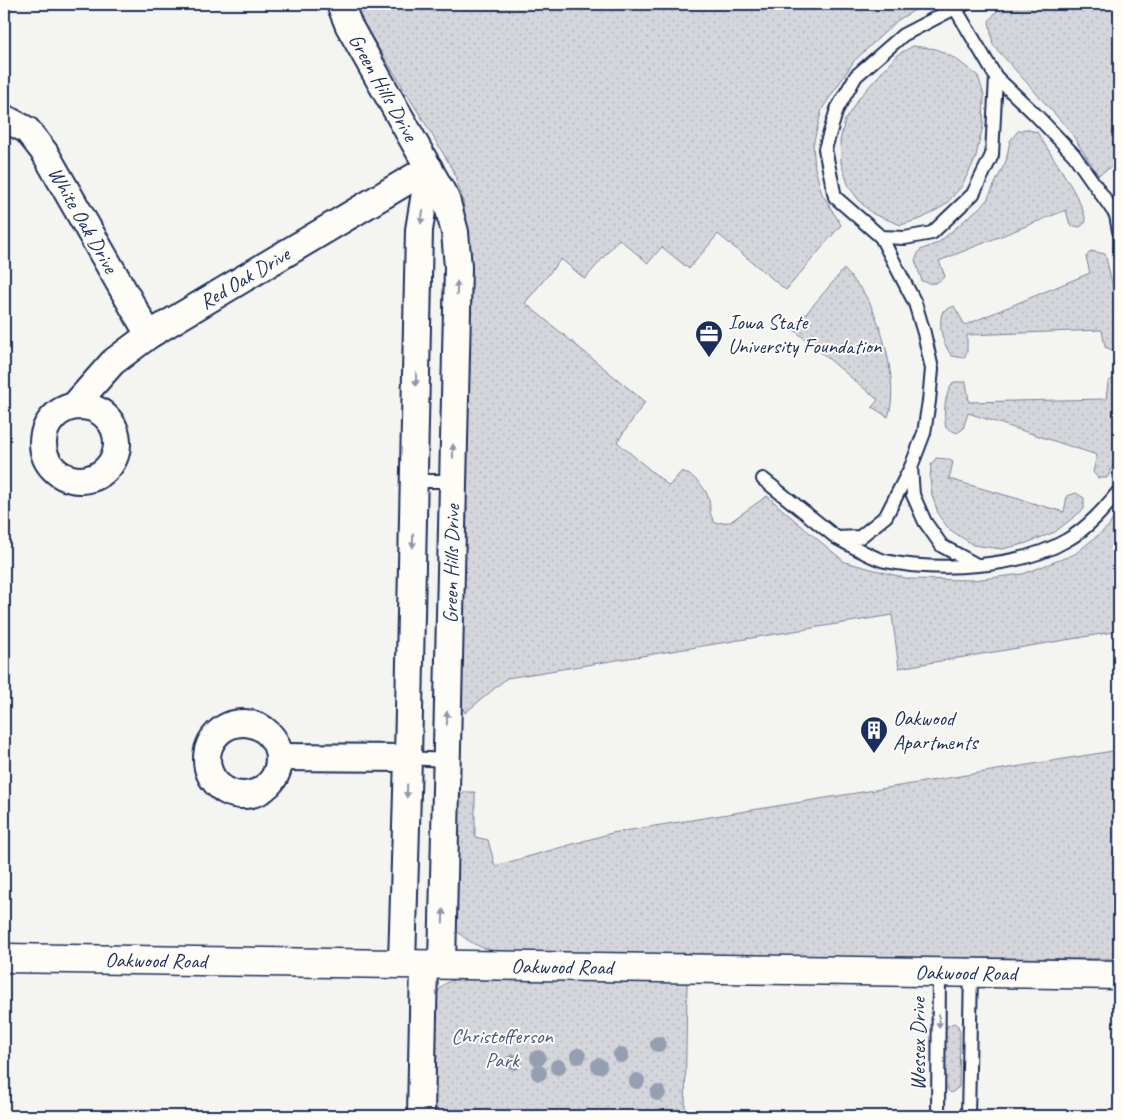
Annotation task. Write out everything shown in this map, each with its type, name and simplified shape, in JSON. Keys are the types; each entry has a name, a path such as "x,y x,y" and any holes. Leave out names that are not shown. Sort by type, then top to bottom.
{"street":[{"name":"Green Hills Drive","path":"340,4 349,26 446,199 455,232 458,267 446,760 423,964"},
{"name":"White Oak Drive","path":"4,118 27,130 45,153 149,335"},
{"name":"Green Hills Drive","path":"421,1116 423,964 408,758 420,230 429,168"},
{"name":"Red Oak Drive","path":"74,406 113,362 149,335 429,168"},
{"path":"280,757 408,758"},
{"name":"Oakwood Road","path":"4,958 1119,975"}],"lane":[{"path":"837,538 860,537 886,516 911,467 924,433 932,369 915,303 881,237 835,197 825,149 837,109 856,76 904,35 960,6 996,77 1036,114 1074,155 1116,215 1119,231"},
{"path":"881,237 905,238 932,233 973,194 992,155 996,77"},
{"path":"911,467 913,495 925,522 942,546 976,564"},
{"path":"763,479 837,538 884,560 938,567 1006,561 1040,553 1068,540 1096,516 1119,491"},
{"path":"414,481 452,481"},
{"path":"408,758 446,760"},
{"name":"Wessex Drive","path":"938,1116 939,973"},
{"path":"968,1116 971,973"}],"green space":[{"path":"354,4 925,4 898,20 854,61 822,109 813,145 815,168 822,194 841,225 786,290 718,234 689,269 662,247 648,263 619,239 585,279 561,259 525,303 645,402 617,442 669,486 682,471 695,479 707,495 715,523 730,522 767,496 845,562 909,579 973,580 1023,574 1075,554 1108,527 1119,510 1119,631 899,668 892,615 507,678 465,713 461,702 467,238 463,201 453,170 363,23"},
{"path":"1002,4 1119,4 1119,170 1116,164 1098,175 1070,131 993,45 989,21"},
{"path":"913,46 936,49 956,59 978,76 984,95 983,126 975,160 961,187 945,205 923,218 901,225 873,214 862,204 849,187 841,163 840,141 845,120 859,98 897,55"},
{"path":"1025,129 1037,132 1073,189 1084,212 1086,222 1080,227 1070,225 1066,210 939,261 945,276 935,283 922,281 915,260 920,250 938,243 986,202 1006,161 1010,141 1018,131"},
{"path":"1091,251 1105,254 1119,311 1119,347 1112,350 1105,347 1102,330 967,335 967,352 964,358 952,356 942,335 941,317 943,311 954,306 965,325 1090,273 1086,257"},
{"path":"844,269 862,290 876,317 882,334 887,352 892,388 888,417 872,407 878,400 793,329"},
{"path":"1114,378 1119,381 1119,431 1116,455 1107,478 1098,478 1093,472 1097,455 968,413 963,429 957,433 946,428 945,404 948,392 954,382 966,382 969,402 1106,399 1108,382"},
{"path":"936,458 947,459 953,462 949,479 1064,512 1067,496 1076,493 1084,498 1084,509 1055,532 1024,544 1002,549 973,545 949,529 939,516 932,495 930,479 931,465"},
{"path":"1119,750 1119,959 522,954 486,949 462,936 455,929 458,802 463,792 475,792 475,837 488,840 495,866 612,833"},
{"name":"Christofferson Park","path":"459,978 687,982 685,1116 433,1116 433,1005 442,987 448,982"},
{"path":"954,1023 958,1026 960,1032 959,1087 951,1093 944,1086 944,1032 947,1026"}],"place":[{"name":"Iowa State University Foundation","path":"709,358"},
{"name":"Oakwood Apartments","path":"874,754"}]}
